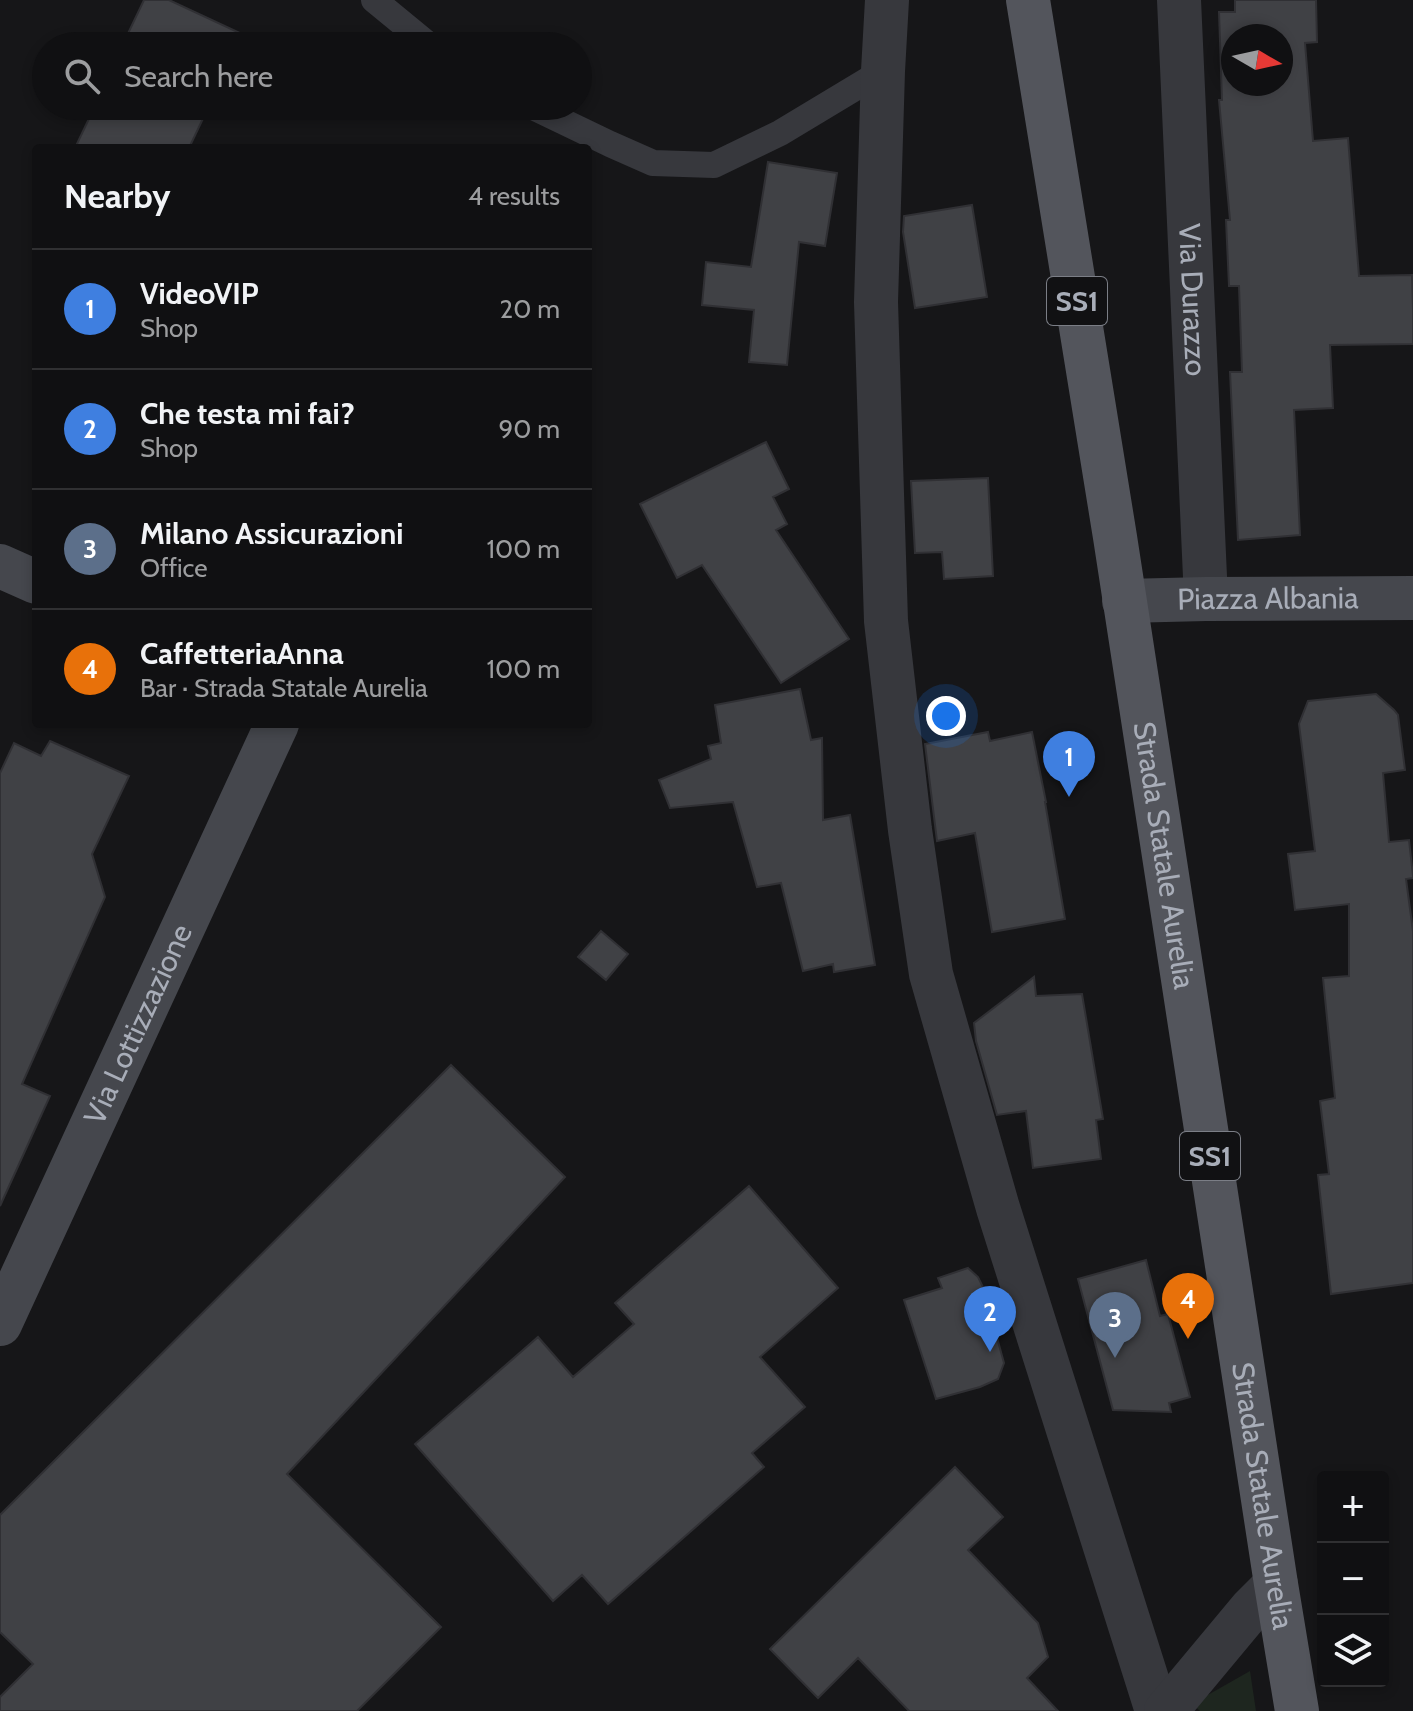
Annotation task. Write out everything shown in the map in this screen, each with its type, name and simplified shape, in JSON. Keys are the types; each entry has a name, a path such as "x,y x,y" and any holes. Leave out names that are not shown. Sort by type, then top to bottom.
{"main road":[{"name":"Strada Statale Aurelia","path":"1028,0 1297,1711"}],"street":[{"path":"887,0 876,302 886,621 910,830 931,974 998,1208 1157,1711"},
{"name":"Via Durazzo","path":"1179,0 1206,599"},
{"path":"0,566 32,580"},
{"name":"Piazza Albania","path":"1124,601 1413,598"},
{"name":"Via Lottizzazione","path":"0,1324 275,728"},
{"path":"1166,1711 1251,1609 1276,1584"}],"lane":[{"path":"374,0 413,32"},
{"path":"560,120 653,163 714,165 780,133 883,71"}],"shaded area":[{"path":"1250,1671 1256,1711 1200,1711 1192,1704"}],"building":[{"path":"144,0 169,0 238,32 129,32"},
{"path":"1235,0 1316,0 1317,42 1305,43 1313,141 1348,138 1359,276 1412,275 1413,344 1330,345 1333,408 1294,410 1300,535 1238,540 1230,372 1242,372 1239,286 1229,286 1226,220 1230,220 1219,100 1222,100 1222,96 1293,96 1293,24 1221,24 1221,71 1219,12 1235,12"},
{"path":"88,120 202,120 191,144 77,144"},
{"path":"768,162 837,173 825,246 799,242 787,365 749,362 754,310 702,305 706,262 751,267"},
{"path":"972,205 987,297 915,308 903,232 904,216"},
{"path":"766,442 789,489 773,497 787,524 776,530 849,639 781,683 702,565 677,578 640,504"},
{"path":"988,478 993,576 944,579 942,552 915,553 911,481"},
{"path":"800,689 811,740 822,738 823,820 850,815 875,965 834,972 833,964 803,971 781,883 757,887 733,802 670,808 659,780 711,759 708,746 721,743 715,705"},
{"path":"1376,694 1398,715 1405,770 1383,773 1389,842 1409,840 1413,876 1406,879 1413,931 1413,1283 1331,1294 1318,1175 1329,1174 1320,1101 1335,1098 1323,978 1349,976 1349,904 1295,910 1288,854 1315,851 1299,724 1308,701"},
{"path":"988,732 990,741 1032,732 1065,919 992,932 975,833 937,841 925,744"},
{"path":"50,741 129,776 92,854 105,897 22,1084 50,1096 0,1206 0,773 14,743 41,756"},
{"path":"601,931 628,954 606,980 578,957"},
{"path":"1034,977 1036,996 1082,994 1103,1119 1096,1120 1101,1159 1033,1168 1026,1111 997,1115 976,1041 974,1023"},
{"path":"451,1065 565,1177 287,1474 441,1627 357,1711 0,1711 0,1697 33,1664 0,1632 0,1515"},
{"path":"749,1186 838,1288 760,1357 805,1407 752,1453 764,1467 608,1604 582,1575 553,1601 415,1444 538,1337 573,1377 634,1324 615,1303"},
{"path":"1146,1260 1160,1316 1168,1314 1190,1397 1169,1403 1171,1412 1113,1410 1078,1279"},
{"path":"968,1268 983,1287 1004,1363 998,1379 936,1399 904,1300 942,1288 938,1278"},
{"path":"955,1467 1003,1517 968,1550 1038,1623 1048,1657 1027,1678 1058,1711 909,1711 858,1658 818,1698 770,1649"}],"place":[{"name":"VideoVIP","path":"1069,797"},
{"name":"CaffetteriaAnna","path":"1188,1339"},
{"name":"Che testa mi fai?","path":"990,1352"},
{"name":"Milano Assicurazioni","path":"1115,1358"}]}
